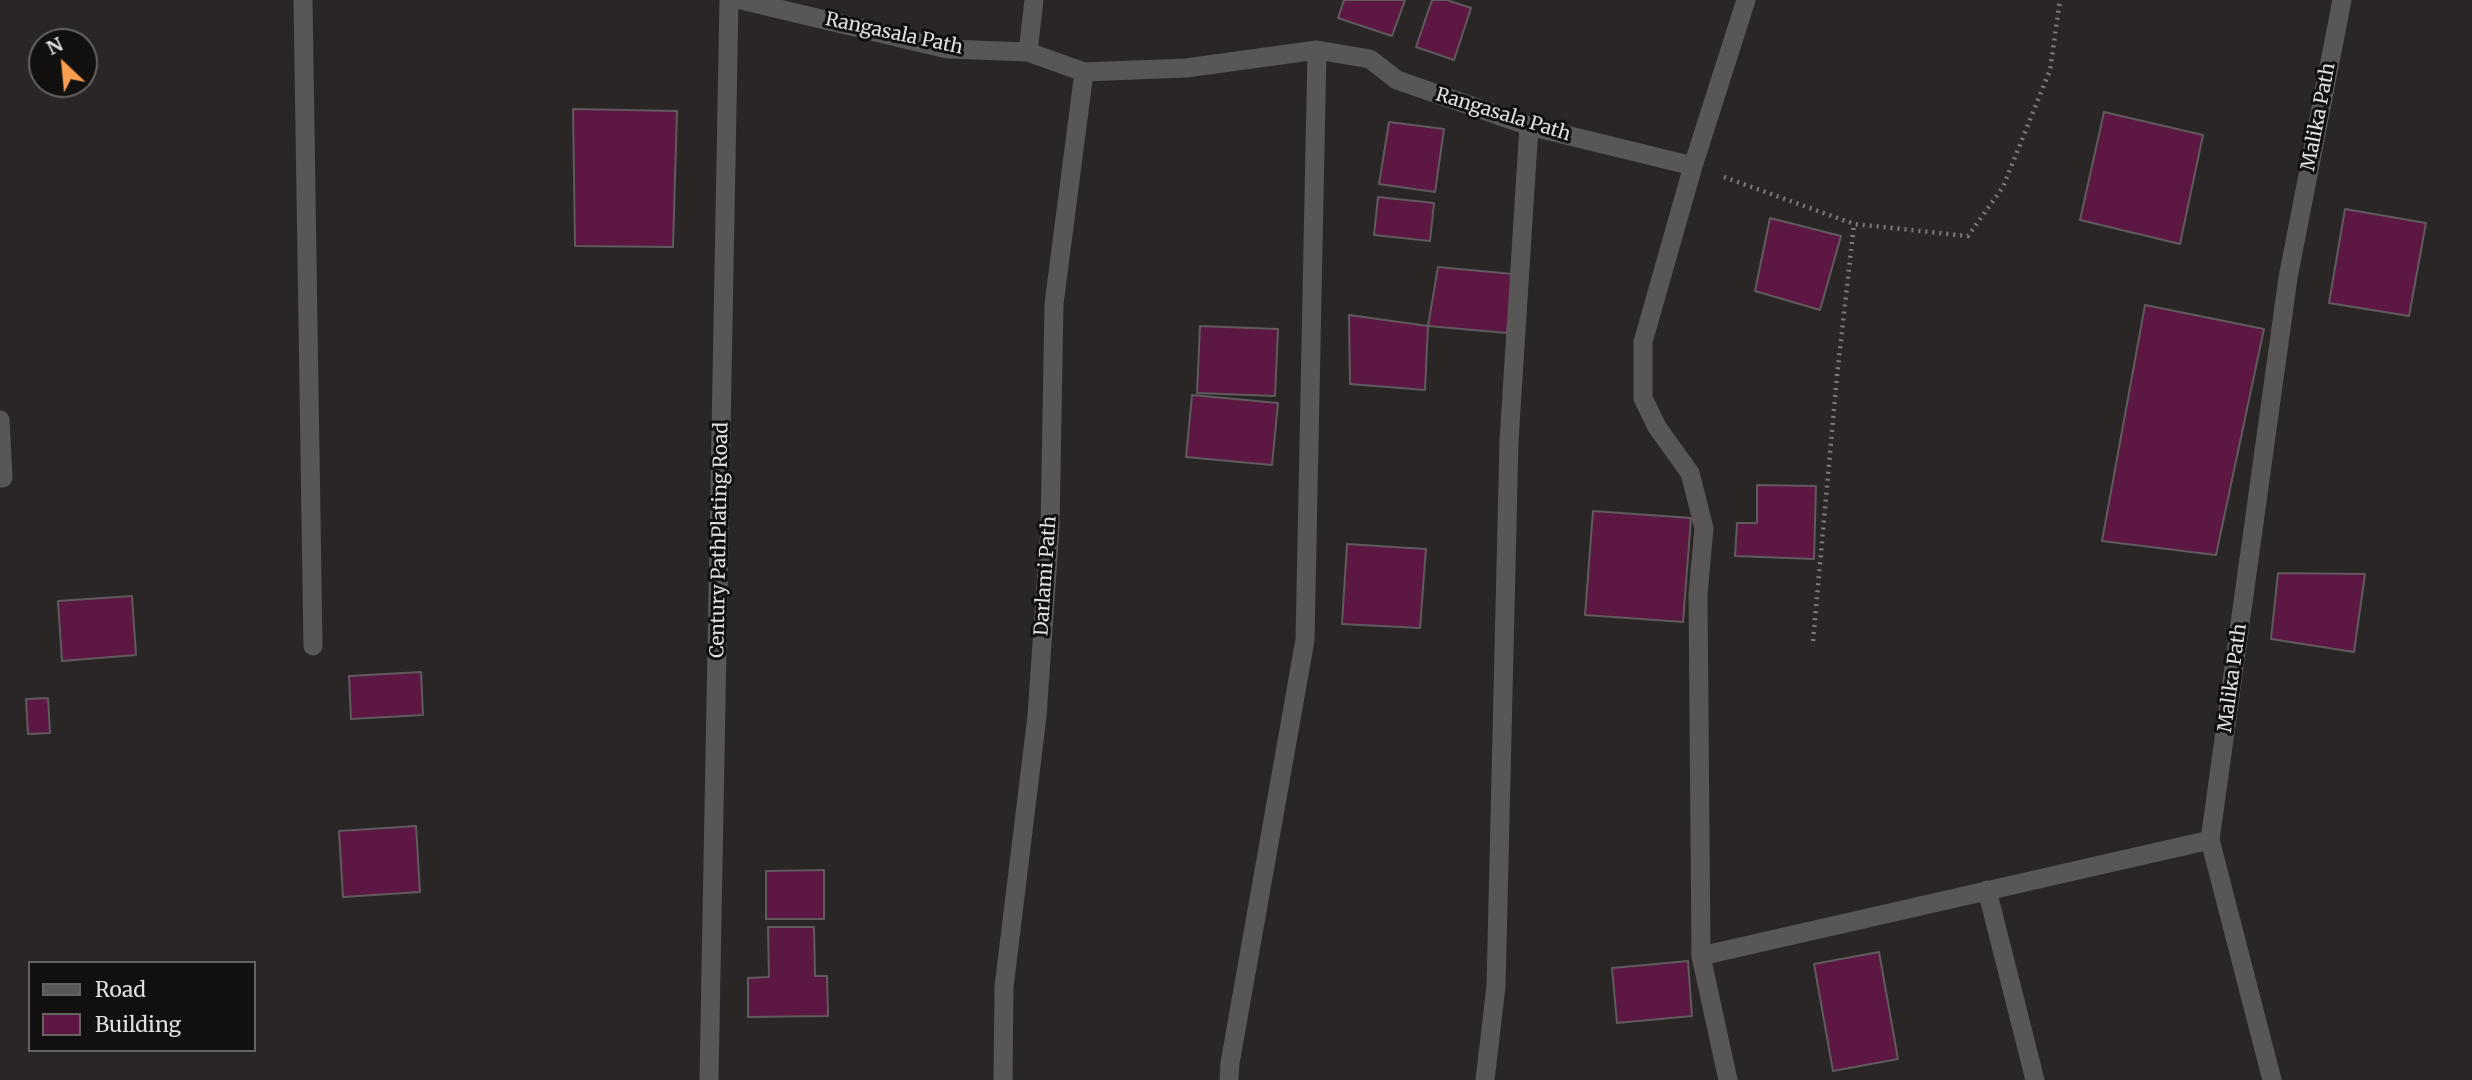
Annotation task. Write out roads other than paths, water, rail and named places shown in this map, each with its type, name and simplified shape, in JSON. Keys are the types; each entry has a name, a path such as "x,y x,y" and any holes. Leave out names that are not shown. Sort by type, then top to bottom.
{"street":[{"path":"303,0 313,646"},
{"name":"Century PathPlating Road","path":"709,1080 729,0"},
{"name":"Rangasala Path","path":"741,0 947,49 1028,52 1084,72 1186,68 1317,50 1370,59 1397,80 1529,126 1693,166"},
{"path":"1028,52 1034,0"},
{"path":"1728,1080 1701,956 1698,594 1704,528 1690,473 1657,427 1643,398 1643,342 1693,166 1746,0"},
{"name":"Malika Path","path":"2210,840 2288,278 2342,0"},
{"path":"1229,1080 1305,640 1317,50"},
{"name":"Darlami Path","path":"1003,1080 1004,987 1037,716 1049,541 1054,304 1084,72"},
{"path":"1485,1080 1496,986 1509,441 1529,126"},
{"path":"0,420 3,478 0,478"},
{"path":"1701,956 2210,840 2273,1080"},
{"path":"1987,890 2035,1080"}]}
